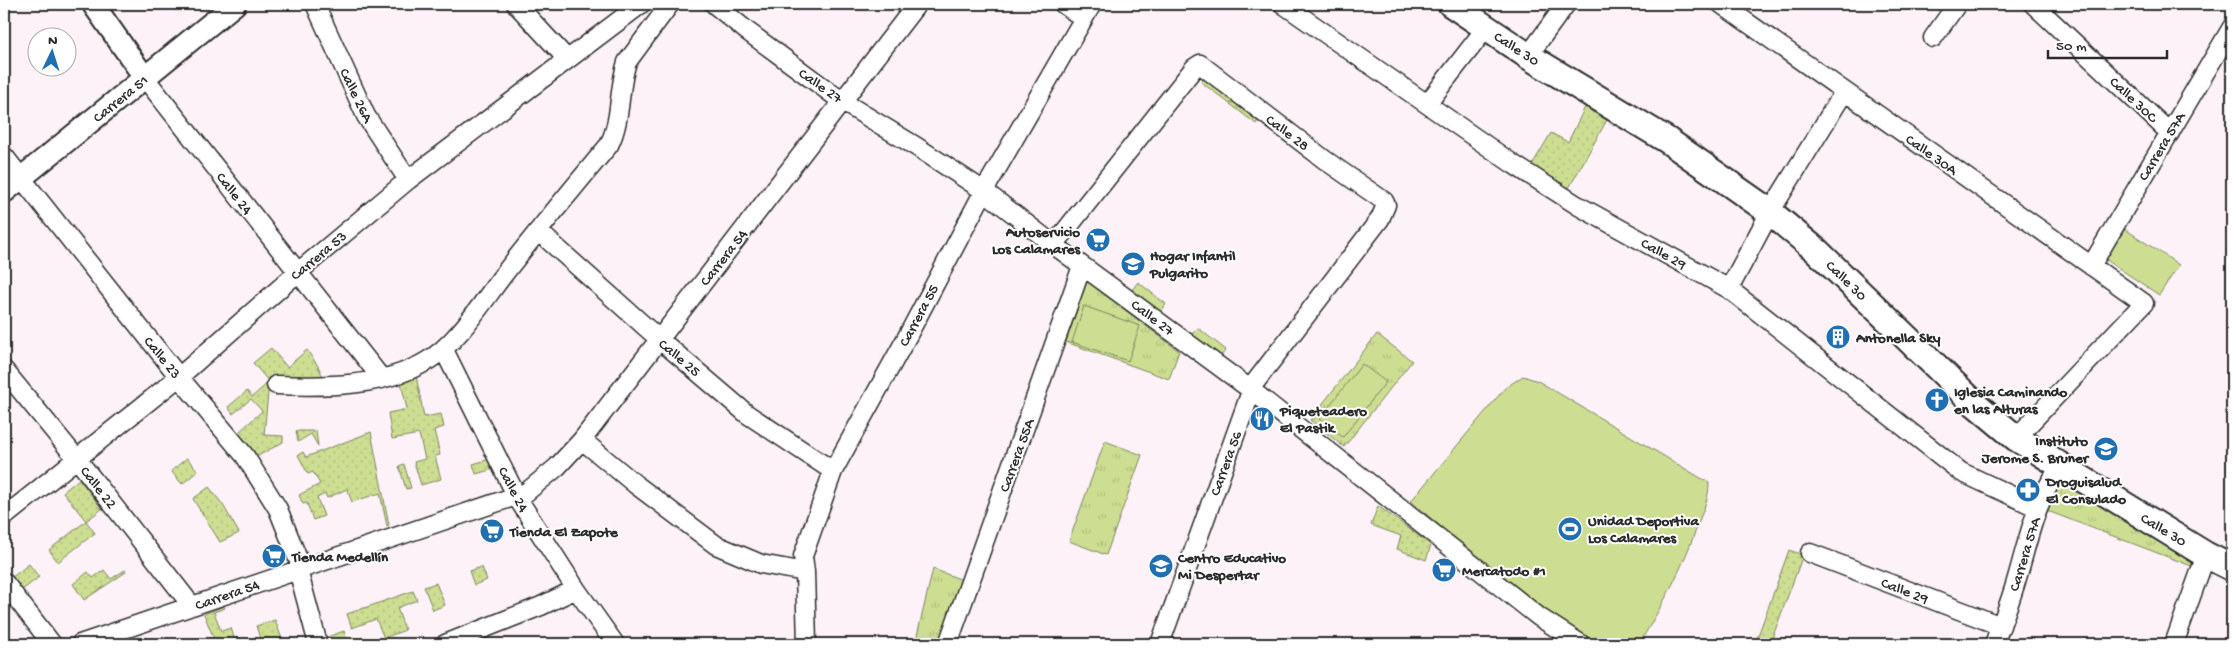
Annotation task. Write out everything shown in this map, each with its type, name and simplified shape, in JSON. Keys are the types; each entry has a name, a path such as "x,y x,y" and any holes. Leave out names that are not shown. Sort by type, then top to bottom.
{"main road":[{"name":"Calle 30","path":"1451,4 1528,56 1667,140 1770,212 1817,250 1974,403 2016,438 2206,555 2232,568"}],"street":[{"name":"Calle 24","path":"94,4 145,78 382,379"},
{"name":"Carrera 51","path":"4,192 235,4"},
{"name":"Calle 26A","path":"316,4 366,116 408,180"},
{"path":"516,4 567,59"},
{"name":"Carrera 53","path":"4,517 179,377 297,273 408,180 641,4"},
{"path":"276,384 306,386 382,379 420,366 444,350 609,145 615,133 627,62 670,4"},
{"name":"Calle 27","path":"714,4 747,31 843,102 895,133 984,191 1082,266 1250,389 1539,617 1581,644"},
{"name":"Carrera 54","path":"80,644 110,640 192,606 517,497 557,467 582,440 917,4"},
{"path":"1063,4 1088,11"},
{"name":"Calle 29","path":"1284,4 1513,164 1577,205 1730,289 1961,472 2038,508"},
{"path":"1528,56 1566,4"},
{"name":"Calle 30A","path":"1721,4 2144,303 2016,438"},
{"path":"1933,38 1957,4"},
{"name":"Calle 30C","path":"2034,4 2170,133"},
{"name":"Carrera 55","path":"807,644 803,556 833,471 984,191 1088,11"},
{"name":"Carrera 57A","path":"2091,266 2232,27"},
{"path":"1427,104 1486,28"},
{"name":"Calle 28","path":"1054,245 1194,68 1200,64 1204,65 1266,115 1384,201"},
{"path":"1730,289 1770,212 1844,92"},
{"name":"Calle 23","path":"4,156 179,377 226,432 259,476 278,509 300,569 318,644"},
{"name":"Carrera 56","path":"1160,644 1249,397 1250,389 1384,214 1386,209 1384,201"},
{"name":"Calle 25","path":"538,231 659,339 747,414 833,471"},
{"name":"Carrera 55A","path":"948,644 1082,266"},
{"name":"Calle 24","path":"444,350 517,497 576,588 616,644"},
{"name":"Calle 22","path":"4,370 78,459 192,606"},
{"path":"582,440 634,484 716,545 761,564 805,572"},
{"name":"Carrera 57A","path":"1994,644 2038,508 2061,467"},
{"name":"Calle 29","path":"1810,553 2001,626"},
{"path":"2174,644 2206,555"},
{"path":"4,582 52,644"},
{"path":"445,644 541,606 576,588"}],"green space":[{"path":"1206,76 1234,98 1230,104 1201,82"},
{"path":"1234,98 1260,118 1256,124 1230,104"},
{"path":"1586,105 1608,118 1569,188 1532,165 1551,133 1568,142"},
{"path":"2125,229 2179,265 2159,295 2105,259"},
{"path":"1087,281 1179,351 1169,379 1066,342"},
{"path":"1138,282 1166,304 1161,312 1132,290"},
{"path":"1084,306 1140,326 1128,361 1072,342"},
{"path":"1198,328 1226,350 1220,357 1191,335"},
{"path":"1377,334 1412,361 1344,447 1310,420"},
{"path":"271,348 287,367 307,350 323,377 269,382 253,363"},
{"path":"1362,364 1386,382 1343,437 1319,419"},
{"path":"416,375 424,417 441,414 444,427 434,430 440,455 435,456 441,479 421,485 414,462 425,459 419,434 392,439 388,413 407,409 400,378"},
{"name":"Unidad Deportiva Los Calamares","path":"1523,376 1538,381 1709,483 1705,504 1686,556 1639,644 1606,644 1592,640 1565,624 1498,576 1411,501 1505,388"},
{"path":"269,382 264,435 283,436 283,442 258,456 238,433 262,411 251,399 233,414 228,407 247,391 252,397"},
{"path":"296,431 316,431 318,446 311,434 298,442"},
{"path":"371,432 389,525 387,526 380,493 352,502 347,489 327,498 325,494 317,498 324,516 313,520 307,503 303,504 299,495 320,484 313,472 308,474 298,455 303,452 306,457"},
{"path":"1105,441 1142,455 1106,555 1069,541"},
{"path":"187,458 198,471 182,484 171,471"},
{"path":"493,458 497,468 476,474 473,464"},
{"path":"404,464 411,488 406,489 399,466"},
{"path":"2061,476 2197,559 2194,567 2045,510"},
{"path":"79,479 102,509 86,521 63,492"},
{"path":"209,487 223,505 239,533 220,542 193,499"},
{"path":"1378,506 1431,545 1426,560 1397,549 1401,536 1371,525"},
{"path":"86,521 95,533 58,562 49,550"},
{"path":"1789,550 1803,555 1770,644 1755,644"},
{"path":"29,564 39,577 21,591 11,578"},
{"path":"482,567 487,580 474,585 469,571"},
{"path":"933,569 965,581 944,644 915,644"},
{"path":"104,570 111,579 125,570 126,572 84,600 73,584 88,572 93,578"},
{"path":"436,583 445,605 433,610 424,587"},
{"path":"413,591 417,600 397,608 405,630 384,638 376,619 352,628 347,614"},
{"path":"224,606 225,608 214,612 221,631 231,628 236,644 216,644 204,614"},
{"path":"275,620 283,642 262,644 256,626"},
{"path":"344,631 347,640 335,644 323,644 322,639"}],"place":[{"name":"Autoservicio Los Calamares","path":"1098,240"},
{"name":"Hogar Infantil Pulgarito","path":"1133,264"},
{"name":"Antonella Sky","path":"1838,337"},
{"name":"Iglesia Caminando en las Alturas","path":"1937,400"},
{"name":"Piqueteadero El Pastik","path":"1262,419"},
{"name":"Instituto Jerome S. Bruner","path":"2106,449"},
{"name":"Droguisalud El Consulado","path":"2028,490"},
{"name":"Unidad Deportiva Los Calamares","path":"1570,529"},
{"name":"Tienda El Zapote","path":"492,531"},
{"name":"Tienda Medellín","path":"274,556"},
{"name":"Centro Educativo Mi Despertar","path":"1161,566"},
{"name":"Mercatodo #1","path":"1444,570"}]}
